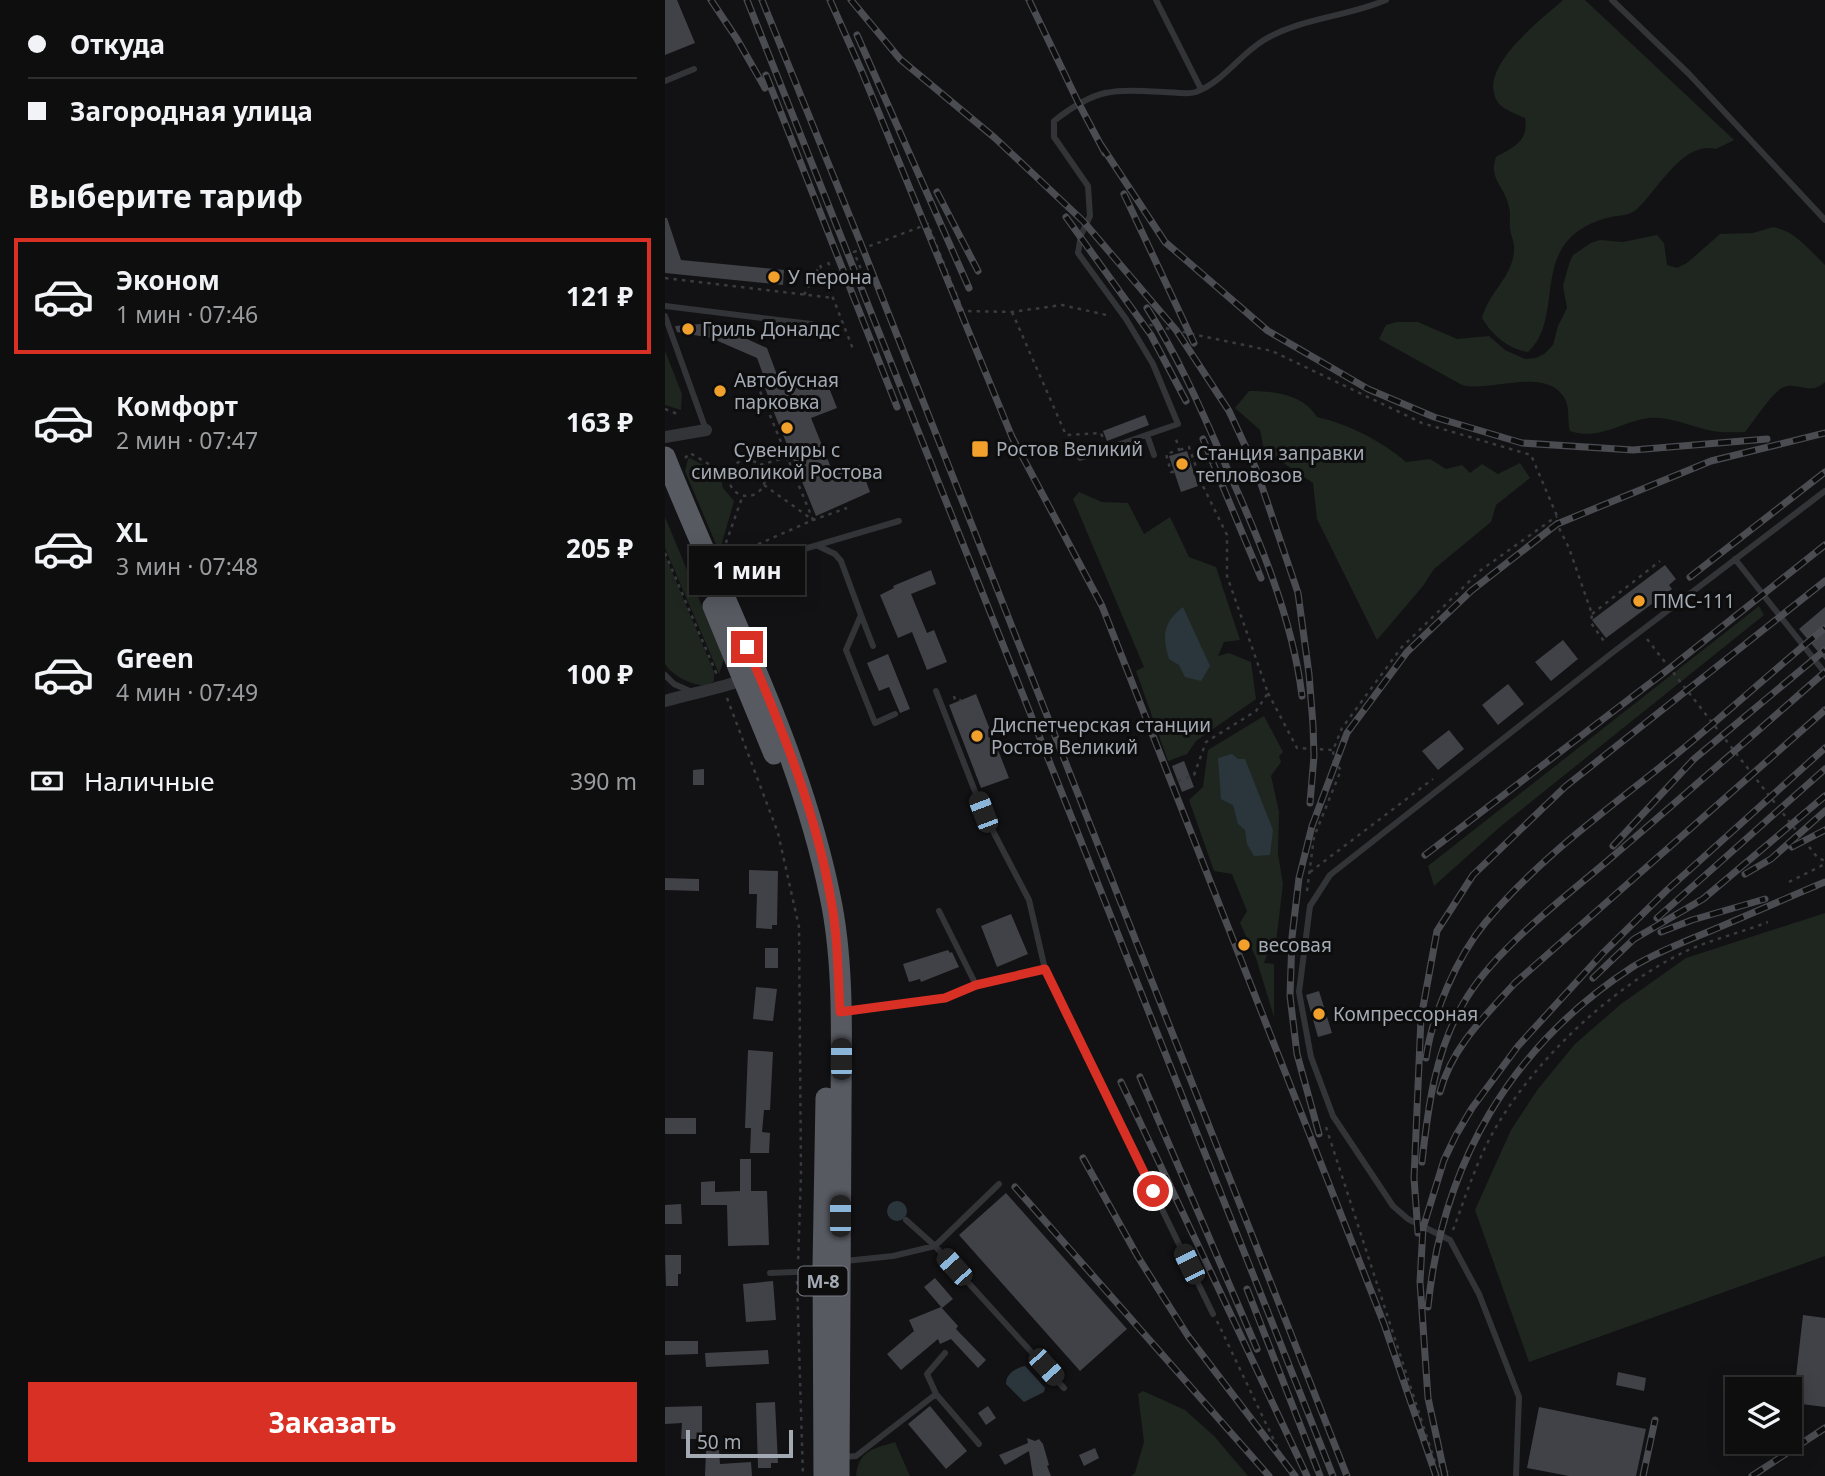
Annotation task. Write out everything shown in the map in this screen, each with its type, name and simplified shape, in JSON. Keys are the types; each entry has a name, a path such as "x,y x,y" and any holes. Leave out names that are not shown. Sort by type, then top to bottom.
{"highway":[{"name":"М-8","path":"671,462 724,570 809,810 831,899 840,1012 824,1476"},
{"name":"М-8","path":"665,491 744,679 794,808 811,870 822,930 839,1466"}],"street":[{"path":"665,437 706,430"},
{"path":"665,702 694,692 723,688 744,679"}],"lane":[{"path":"1156,0 1201,89"},
{"path":"1080,458 1178,424 1153,364 1126,319 1078,253 1081,235 1090,216 1088,186 1054,137 1054,121 1078,102 1098,93 1133,90 1194,93 1227,73 1262,41 1302,24 1386,0"},
{"path":"1612,0 1689,74 1825,220"},
{"path":"665,81 694,69"},
{"path":"665,306 811,324"},
{"path":"665,316 706,430"},
{"path":"1147,435 1154,454"},
{"path":"1517,1476 1519,1397 1479,1294 1450,1240 1408,1219 1393,1206 1333,1116 1311,1056 1299,992 1310,906 1330,875 1641,631 1825,491"},
{"path":"724,570 818,546 899,521"},
{"path":"818,546 835,554 841,561 873,646"},
{"path":"1735,559 1825,673"},
{"path":"861,615 846,650 875,723 895,715"},
{"path":"665,675 674,684 694,692"},
{"path":"936,691 983,812 1029,900 1045,969 1213,1314"},
{"path":"939,911 976,985"},
{"path":"840,1012 945,998 976,985 1045,969"},
{"path":"769,1273 798,1272 935,1247 999,1184"},
{"path":"906,1220 935,1247 1064,1388"},
{"path":"945,1353 927,1374 936,1394 978,1444"},
{"path":"839,1466 936,1394"}],"path":[{"path":"867,284 854,252 928,224 963,311 1012,312 1062,305 1272,351 1422,423 1531,455 1569,548 1592,614 1591,623 1601,638"},
{"path":"828,262 830,267"},
{"path":"804,295 820,265 853,349"},
{"path":"665,278 833,298"},
{"path":"1012,312 1066,435 1101,433"},
{"path":"760,390 791,459 813,520"},
{"path":"665,409 675,413 677,417"},
{"path":"1179,450 1189,447 1202,484 1227,536 1227,576 1268,693 1297,748 1333,750"},
{"path":"671,462 689,453 729,476"},
{"path":"760,465 784,457 791,459"},
{"path":"742,461 754,461 760,465 765,479 764,485 754,494 743,495 731,485 729,476 733,466 742,461"},
{"path":"765,479 787,471 793,464"},
{"path":"764,485 813,520"},
{"path":"743,495 723,549 724,570 813,520 847,508"},
{"path":"1306,896 1314,837 1341,770 1335,762 1333,750 1342,728 1401,648 1481,570 1557,516"},
{"path":"665,553 723,688 778,833 799,927 801,1175 798,1272 803,1476"},
{"path":"1592,614 1660,561"},
{"path":"1641,631 1818,857 1825,862 1789,882"},
{"path":"1178,781 1194,775 1206,742 1256,711 1268,693"},
{"path":"954,696 955,700 961,700"},
{"path":"1450,1240 1470,1181 1491,1136 1517,1094 1552,1051 1639,977 1685,952 1767,922"},
{"path":"1325,1123 1435,1462 1452,1476"},
{"path":"1213,1314 1291,1476"}],"shaded area":[{"path":"1563,0 1585,0 1734,140 1716,149 1704,148 1693,152 1672,169 1636,210 1596,222 1569,239 1555,264 1542,330 1528,352 1501,340 1482,318 1513,260 1514,250 1509,207 1496,177 1494,165 1496,157 1519,142 1526,126 1525,118 1499,104 1493,88 1496,74 1515,45"},
{"path":"1773,227 1795,237 1825,265 1825,382 1814,388 1782,388 1768,401 1745,432 1712,431 1657,418 1638,420 1591,434 1570,431 1567,403 1557,389 1532,382 1473,387 1462,385 1379,339 1386,325 1418,322 1457,339 1489,336 1505,350 1525,359 1536,358 1553,345 1567,308 1563,286 1573,255 1591,243 1600,240 1623,242 1657,235 1664,243 1667,265 1677,268 1687,263 1720,234 1753,233"},
{"path":"665,351 682,394 681,410 665,405"},
{"path":"1249,391 1277,393 1296,399 1311,409 1317,417 1364,434 1406,462 1430,459 1446,469 1462,465 1470,473 1482,464 1498,474 1520,463 1530,478 1496,505 1491,522 1434,569 1377,640 1317,519 1313,483 1264,450 1260,430 1235,408"},
{"path":"690,458 720,474 723,488 734,501 720,550 685,471"},
{"path":"1079,492 1102,502 1128,503 1144,534 1170,517 1189,557 1216,567 1240,640 1224,642 1218,656 1229,653 1251,662 1256,699 1196,741 1187,754 1168,761 1136,671 1144,667 1073,499"},
{"path":"665,517 724,659 719,674 665,548"},
{"path":"665,555 714,672 714,681 707,686 683,680 665,664"},
{"path":"1759,606 1764,615 1501,826 1434,886 1428,866"},
{"path":"1183,607 1210,666 1201,681 1185,677 1179,665 1169,659 1167,651 1165,636 1168,624"},
{"path":"1264,716 1283,752 1279,756 1281,762 1271,776 1279,812 1278,854 1283,884 1276,942 1270,947 1264,963 1274,964 1274,1017 1256,958 1240,923 1247,911 1232,874 1214,871 1189,800 1203,787 1208,750"},
{"path":"1232,754 1238,759 1245,759 1273,830 1270,855 1254,856 1247,844 1245,830 1238,824 1233,805 1221,799 1218,758"},
{"path":"1825,913 1825,1256 1529,1362 1475,1210 1511,1130 1538,1089 1575,1044 1621,1004 1686,958"},
{"path":"897,1201 904,1204 907,1211 904,1218 897,1221 890,1218 887,1211 890,1204"},
{"path":"1025,1366 1045,1388 1044,1392 1024,1402 1006,1384 1012,1372"},
{"path":"1143,1391 1185,1410 1214,1436 1248,1476 1131,1476 1135,1473 1144,1442 1138,1394"},
{"path":"895,1442 910,1476 856,1476 860,1461 868,1452"}],"building":[{"path":"665,0 677,0 695,43 665,55"},
{"path":"665,218 681,260 784,270 783,285 665,273"},
{"path":"712,323 767,348 780,383 795,377 800,390 826,380 837,408 811,418 834,475 860,465 870,492 816,516 775,415 757,358 711,338 677,332 675,326"},
{"path":"1145,415 1149,425 1107,441 1103,431"},
{"name":"Станция заправки тепловозов","path":"1187,451 1198,486 1181,492 1169,456"},
{"name":"ПМС-111","path":"1665,565 1676,579 1669,585 1672,589 1606,638 1592,620"},
{"path":"931,570 936,584 911,594 927,633 934,630 947,662 927,670 912,632 898,638 880,595 894,588 893,586"},
{"path":"1825,607 1825,660 1799,629"},
{"path":"1563,640 1578,659 1551,681 1535,662"},
{"path":"888,654 910,709 900,713 889,687 879,691 867,663"},
{"path":"1508,684 1524,704 1498,725 1482,705"},
{"name":"Диспетчерская станции Ростов Великий","path":"976,694 1009,778 981,788 949,705"},
{"path":"1449,730 1464,749 1438,770 1422,751"},
{"path":"1184,761 1194,787 1182,792 1172,766"},
{"path":"704,769 704,785 693,785 693,770"},
{"path":"749,870 778,871 777,925 772,925 772,929 756,928 757,894 749,894"},
{"path":"665,878 699,879 699,891 665,890"},
{"path":"1011,914 1028,954 997,967 981,926"},
{"path":"765,948 778,948 778,968 765,968"},
{"path":"948,950 952,952 959,967 921,982 920,979 909,982 903,964"},
{"path":"756,987 777,989 773,1021 753,1019"},
{"name":"Компрессорная","path":"1319,991 1332,1033 1318,1037 1306,995"},
{"path":"748,1050 773,1052 770,1110 764,1110 762,1132 770,1133 769,1153 750,1153 751,1128 745,1128"},
{"path":"665,1118 696,1118 696,1134 665,1134"},
{"path":"740,1159 751,1159 751,1191 767,1191 769,1245 728,1246 727,1205 701,1205 701,1182 715,1181 715,1192 740,1191"},
{"path":"1006,1193 1127,1329 1080,1371 959,1235"},
{"path":"681,1204 682,1224 665,1224 665,1205"},
{"path":"665,1255 681,1255 678,1286 666,1286"},
{"path":"935,1278 953,1299 942,1308 924,1287"},
{"path":"773,1281 776,1320 746,1322 743,1284"},
{"path":"941,1307 958,1326 956,1329 986,1360 978,1368 951,1339 940,1344 938,1339 901,1370 887,1354 914,1331 909,1320"},
{"path":"1803,1315 1825,1318 1825,1407 1802,1404 1802,1377 1796,1377"},
{"path":"665,1341 698,1341 698,1354 665,1355"},
{"path":"768,1350 769,1364 706,1367 705,1353"},
{"path":"1618,1372 1646,1378 1644,1391 1616,1385"},
{"path":"775,1402 778,1463 771,1463 771,1468 758,1468 756,1403"},
{"path":"702,1406 702,1439 681,1439 682,1423 665,1424 665,1407"},
{"path":"930,1406 967,1451 946,1469 908,1424"},
{"path":"988,1406 996,1418 986,1425 978,1413"},
{"path":"1539,1407 1646,1429 1636,1476 1569,1476 1527,1468"},
{"path":"1027,1438 1035,1441 1039,1439 1043,1444 1051,1476 1033,1476 1029,1451 1005,1465 999,1455 1028,1443"},
{"path":"1095,1448 1099,1458 1084,1466 1079,1455"},
{"path":"719,1450 720,1464 751,1462 752,1476 705,1476 706,1451"}],"railway":[{"path":"711,0 765,88"},
{"path":"747,0 1333,1476"},
{"path":"762,0 863,249 1347,1476"},
{"path":"830,0 1012,437 1102,606 1384,1324 1436,1476"},
{"path":"851,0 900,59 995,138 1083,221 1176,330 1229,411 1256,469 1298,593 1313,725 1314,756 1310,803"},
{"path":"1029,0 1105,153"},
{"path":"857,35 969,288"},
{"path":"766,75 897,407"},
{"path":"1101,145 1165,242 1268,331 1368,389 1434,417 1522,443 1633,450 1767,439"},
{"path":"937,192 978,271"},
{"path":"1124,194 1194,343"},
{"path":"1066,217 1151,335 1186,401"},
{"path":"1147,308 1187,380 1271,572 1290,634 1302,696"},
{"path":"1319,1134 1297,1054 1290,996 1292,937 1299,878 1312,826 1347,733 1407,652 1471,591 1557,524 1711,461 1825,433"},
{"path":"1203,439 1261,578"},
{"path":"1690,577 1825,472"},
{"path":"1425,855 1670,668 1825,545"},
{"path":"1418,1233 1414,1178 1421,1018 1437,931 1473,875 1566,786 1825,581"},
{"path":"1426,1058 1440,1005 1456,969 1475,937 1506,899 1577,833 1679,752 1825,628"},
{"path":"1613,846 1694,759 1825,650"},
{"path":"1422,1162 1430,1100 1446,1041 1463,1004 1491,966 1548,911 1825,672"},
{"path":"1440,1092 1461,1046 1515,983 1825,710"},
{"path":"1445,1476 1428,1398 1420,1282 1423,1228 1444,1160 1456,1135 1472,1108 1518,1046 1603,953 1667,890 1825,748"},
{"path":"1657,918 1825,769"},
{"path":"1593,978 1634,939 1703,899 1825,796"},
{"path":"1745,874 1771,859 1825,811"},
{"path":"1792,847 1825,830"},
{"path":"1428,1307 1436,1255 1449,1205 1466,1158 1489,1114 1517,1073 1550,1034 1588,999 1639,963 1675,945 1825,882"},
{"path":"1661,932 1765,899"},
{"path":"1140,1077 1257,1349"},
{"path":"1121,1082 1307,1476"},
{"path":"1083,1158 1138,1257 1188,1336 1295,1476"},
{"path":"1015,1187 1269,1476"},
{"path":"1247,1289 1320,1476"},
{"path":"1643,1476 1655,1420"},
{"path":"1752,1476 1825,1428"}],"place":[{"name":"У перона","path":"774,277"},
{"name":"Гриль Доналдс","path":"688,329"},
{"name":"Автобусная парковка","path":"720,391"},
{"name":"Сувениры с символикой Ростова","path":"787,428"},
{"name":"Ростов Великий","path":"980,449"},
{"name":"Станция заправки тепловозов","path":"1182,464"},
{"name":"ПМС-111","path":"1639,601"},
{"name":"Диспетчерская станции Ростов Великий","path":"977,736"},
{"name":"весовая","path":"1244,945"},
{"name":"Компрессорная","path":"1319,1014"}],"route":[{"path":"747,647 793,763 820,852 835,926 840,1012 945,998 976,985 1045,969 1153,1191"}]}
